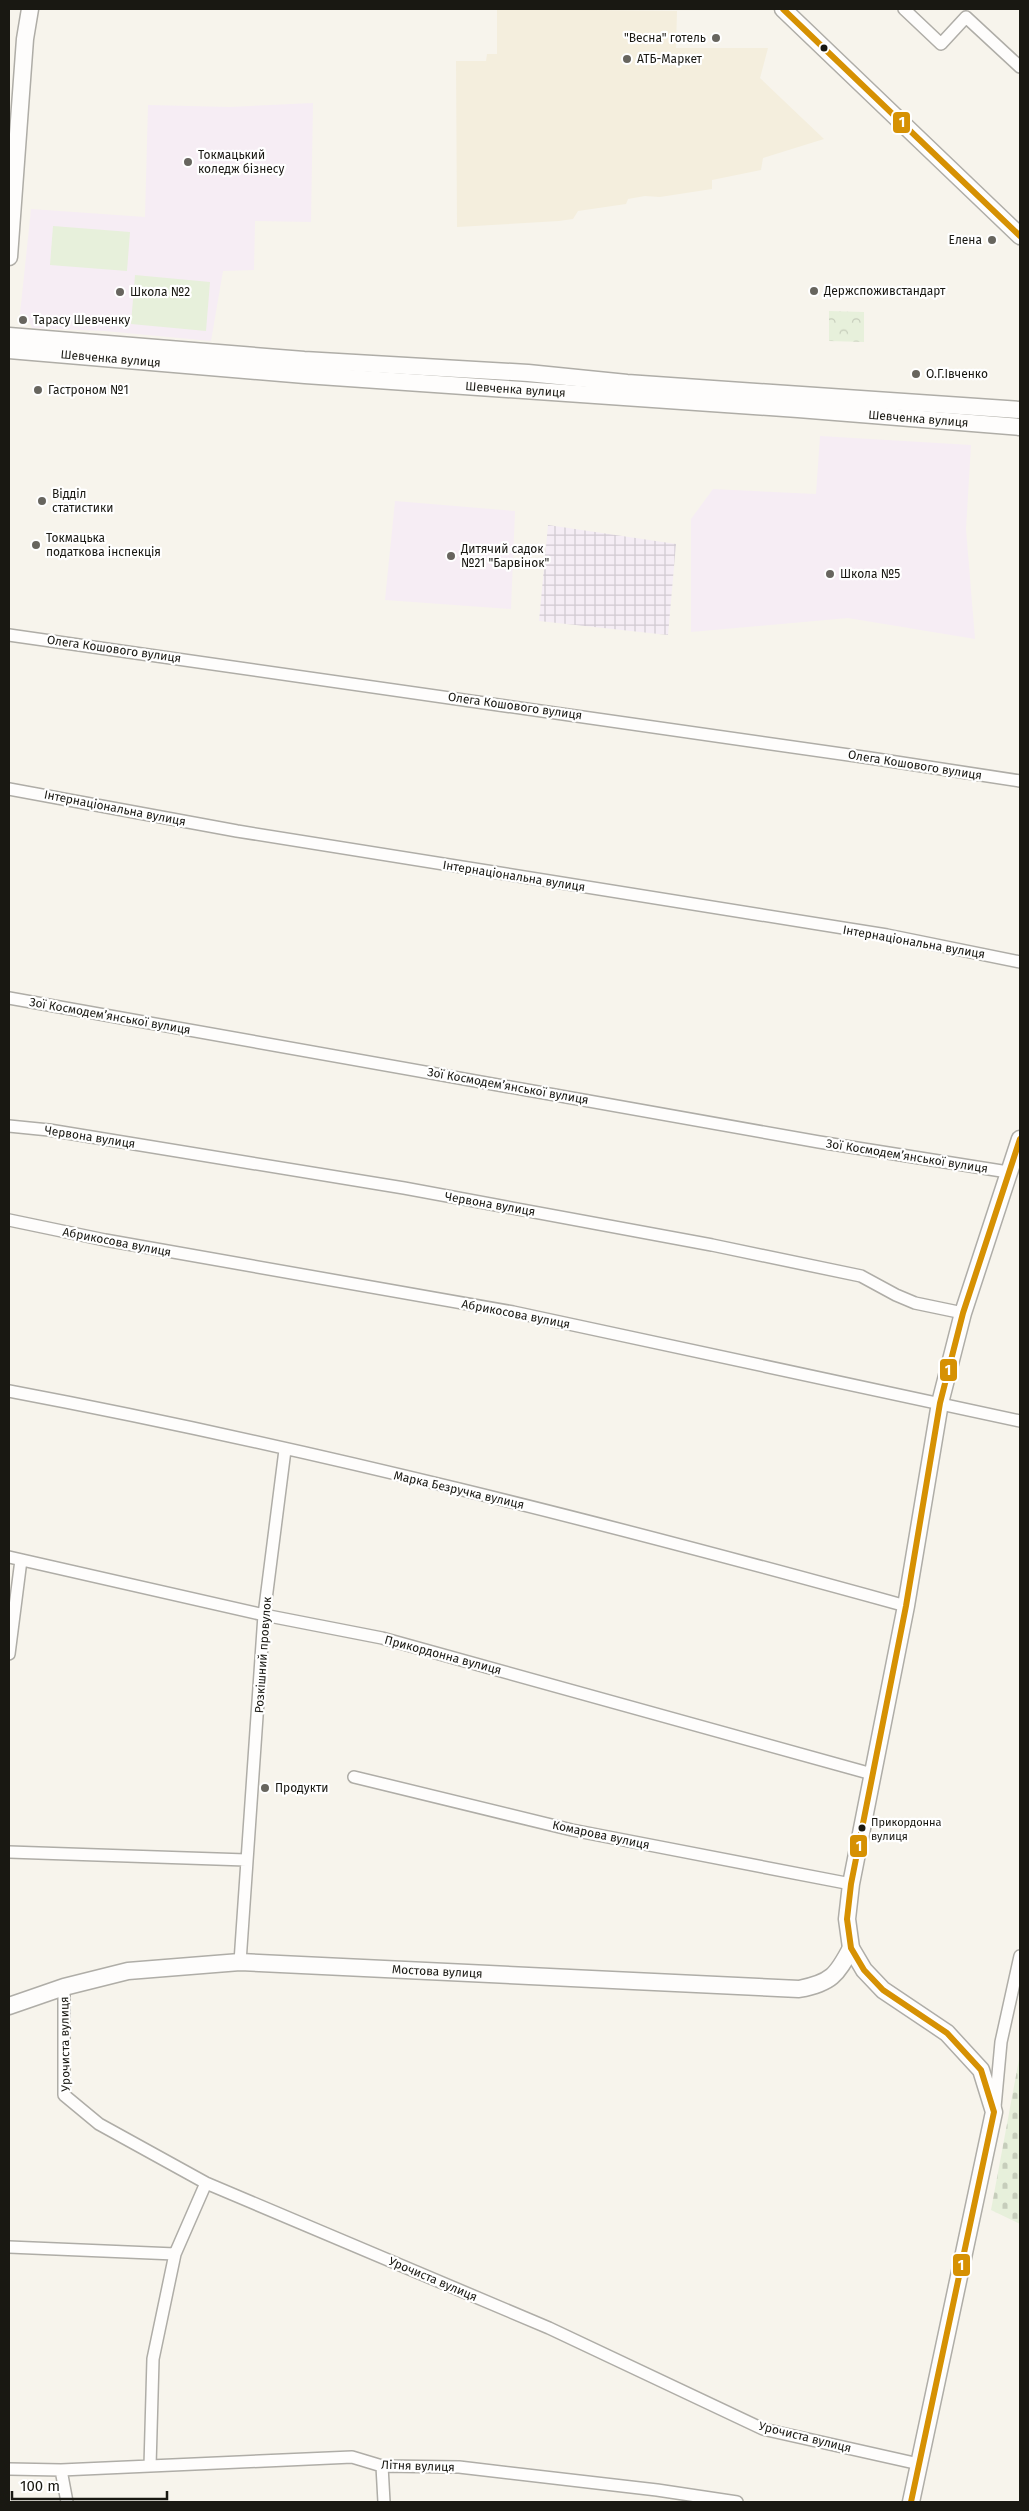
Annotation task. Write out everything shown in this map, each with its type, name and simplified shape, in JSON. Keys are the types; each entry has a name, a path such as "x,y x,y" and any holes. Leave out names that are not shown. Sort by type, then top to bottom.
{"street":[{"path":"9,257 25,39 30,9"},
{"path":"904,9 941,44 966,16 1020,67"},
{"path":"787,10 1020,236"},
{"name":"Шевченка вулиця","path":"9,336 304,360 433,374"},
{"name":"Шевченка вулиця","path":"9,350 306,375 433,374 627,383 1020,427"},
{"name":"Шевченка вулиця","path":"751,398 1020,410"},
{"name":"Олега Кошового вулиця","path":"9,635 1020,781"},
{"name":"Інтернаціональна вулиця","path":"9,788 237,831 887,935 1020,962"},
{"name":"Зої Космодем’янської вулиця","path":"9,998 819,1142 1008,1172"},
{"name":"Червона вулиця","path":"9,1126 49,1130 404,1188 712,1245 861,1276 915,1303 962,1313"},
{"path":"994,2112 981,2070 947,2033 883,1990 864,1970 851,1948 847,1920 851,1884 906,1606 940,1403 962,1313 1020,1139"},
{"name":"Абрикосова вулиця","path":"9,1220 105,1240 513,1312 1020,1421"},
{"name":"Марка Безручка вулиця","path":"9,1391 286,1450 496,1498 685,1544 906,1606"},
{"name":"Розкішний провулок","path":"240,1962 246,1860 255,1770 264,1615 286,1450"},
{"name":"Прикордонна вулиця","path":"9,1557 264,1615 382,1638 872,1774"},
{"path":"9,1654 21,1560"},
{"name":"Комарова вулиця","path":"354,1777 572,1830 851,1884"},
{"path":"9,1852 246,1860"},
{"name":"Мостова вулиця","path":"9,2006 64,1987 128,1971 240,1962 799,1989 816,1986 832,1978 851,1948"},
{"path":"911,2502 994,2112 1001,2042 1020,1956"},
{"name":"Урочиста вулиця","path":"64,1987 64,2095 99,2124 206,2183 549,2328 763,2428 919,2464"},
{"path":"150,2466 153,2359 175,2254 206,2183"},
{"path":"9,2247 175,2254"},
{"name":"Літня вулиця","path":"9,2469 61,2470 352,2458 382,2466 459,2467 657,2490 737,2502"},
{"path":"382,2466 384,2502"},
{"path":"61,2470 67,2502"}],"shaded area":[{"path":"497,9 677,11 676,48 768,48 760,78 824,139 763,158 761,170 712,180 712,189 660,197 645,196 628,199 626,204 578,211 573,219 457,227 456,61 486,61 487,54 497,54"},
{"path":"313,103 311,222 255,221 254,270 223,271 211,341 105,331 32,328 28,318 20,314 31,209 145,217 148,105 230,107"},
{"name":"Школа №5","path":"820,436 971,445 966,529 975,639 848,618 691,632 691,519 713,489 816,494"},
{"name":"Дитячий садок №21 \"Барвінок\"","path":"395,501 515,511 511,609 385,600"},
{"path":"548,525 676,544 668,635 539,621"}],"green space":[{"path":"53,226 130,232 127,271 50,265"},
{"path":"135,275 210,282 206,331 131,324"},
{"path":"829,311 864,312 864,342 829,341"},
{"path":"1020,2054 1020,2224 991,2210"}],"transit line":[{"name":"1","path":"783,9 1020,236"},
{"name":"1","path":"911,2502 994,2112 981,2070 947,2033 883,1990 864,1970 851,1948 847,1919 851,1884 906,1606 940,1403 963,1313 1020,1139"}],"place":[{"name":"\"Весна\" готель","path":"716,38"},
{"name":"АТБ-Маркет","path":"627,59"},
{"name":"Токмацький коледж бізнесу","path":"188,162"},
{"name":"Елена","path":"992,240"},
{"name":"Держспоживстандарт","path":"814,291"},
{"name":"Школа №2","path":"120,292"},
{"name":"Тарасу Шевченку","path":"23,320"},
{"name":"О.Г.Івченко","path":"916,374"},
{"name":"Гастроном №1","path":"38,390"},
{"name":"Відділ статистики","path":"42,501"},
{"name":"Токмацька податкова інспекція","path":"36,545"},
{"name":"Дитячий садок №21 \"Барвінок\"","path":"451,556"},
{"name":"Школа №5","path":"830,574"},
{"name":"Продукти","path":"265,1788"},
{"name":"Прикордонна вулиця","path":"862,1828"}]}
